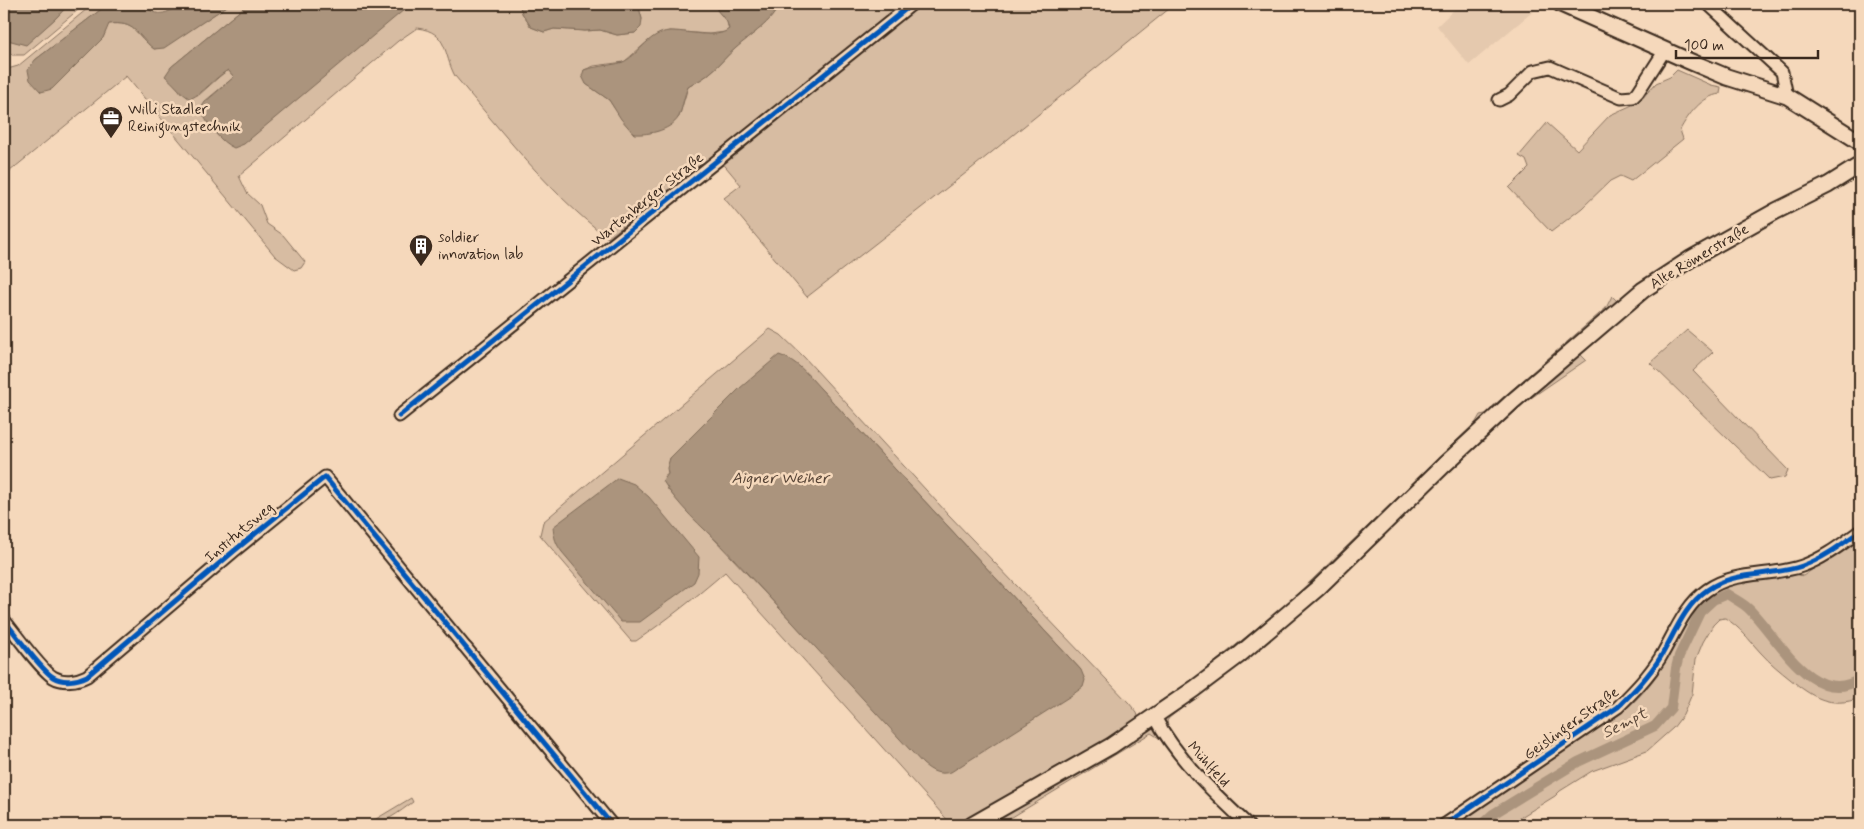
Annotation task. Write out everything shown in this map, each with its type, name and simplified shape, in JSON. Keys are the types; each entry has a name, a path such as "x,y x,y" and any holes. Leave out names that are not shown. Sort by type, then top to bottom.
{"main road":[{"path":"1561,4 1727,77 1786,96 1860,142"},
{"name":"Alte Römerstraße","path":"972,825 1111,746 1155,717 1231,661 1282,620 1340,567 1444,465 1551,368 1643,290 1664,275 1776,211 1828,185 1860,165"}],"street":[{"name":"Wartenberger Straße","path":"399,416 912,4"},
{"path":"1710,4 1782,72 1786,96"},
{"path":"1499,100 1509,95 1533,71 1550,67 1621,98 1628,98 1638,92 1665,50"},
{"name":"Institutsweg","path":"4,620 47,673 57,679 80,680 325,477 612,825"},
{"name":"Geislinger Straße","path":"1444,825 1618,708 1638,687 1659,660 1695,600 1708,590 1724,580 1783,571 1808,563 1838,547 1860,530"},
{"name":"Mühlfeld","path":"1155,717 1170,742 1193,770 1248,825"}],"shaded area":[{"path":"69,4 85,4 24,55 12,55 4,48 4,39 26,44"},
{"path":"93,4 108,4 35,60 103,38 108,24 130,27 154,49 164,47 230,4 248,4 171,67 175,84 181,93 199,95 228,70 234,77 205,101 405,10 411,4 519,4 522,13 531,27 544,32 554,29 600,30 617,35 635,33 642,19 638,4 718,4 717,10 727,22 729,29 725,32 709,34 669,31 648,41 624,62 594,66 584,70 586,84 609,100 615,109 672,123 679,117 688,87 709,74 760,28 772,17 779,4 904,4 608,238 566,202 527,162 455,76 440,39 427,30 417,28 398,41 239,176 247,193 260,205 267,224 283,235 305,262 301,268 294,270 275,256 126,76 4,176 4,70 18,66"},
{"path":"921,4 1175,4 971,169 807,297 724,198 741,185 721,161"},
{"path":"1460,4 1542,4 1469,65 1437,26"},
{"path":"1677,70 1711,85 1721,87 1720,94 1707,98 1696,107 1680,130 1683,139 1631,181 1620,176 1610,181 1582,208 1551,232 1509,188 1529,168 1526,160 1519,156 1547,123 1577,150 1610,115 1639,102 1656,83 1670,77"},
{"path":"1612,296 1619,303 1494,409 1492,407 1606,308"},
{"path":"770,329 781,335 804,357 948,514 1129,703 1139,719 1065,767 963,825 952,825 725,572 659,625 636,641 631,641 540,535 543,522","holes":["740,388 820,388 1081,670 923,763 668,490 664,477 668,474 670,458"]},
{"path":"1687,330 1713,352 1693,371 1788,470 1785,477 1770,480 1650,363"},
{"path":"1578,352 1586,360 1528,400 1436,484 1334,583 1268,641 1169,718 1167,721 1171,733 1179,746 1205,776 1255,825 1251,825 1191,765 1163,721 1165,717 1519,401 1565,366"},
{"path":"1480,415 1488,415 1358,543 1256,635 1163,703 1156,704 1195,678 1287,604 1476,422"},
{"path":"1860,537 1860,698 1849,701 1830,702 1814,696 1771,664 1735,625 1725,618 1719,619 1703,642 1696,659 1692,694 1683,715 1673,728 1647,751 1592,771 1508,825 1453,825 1617,716 1632,704 1657,675 1694,610 1713,590 1726,583 1746,584 1749,579 1795,574 1803,576"},
{"path":"1151,725 1156,728 1245,825 1238,825 1192,778 1159,738 1151,733 999,825 983,825"},
{"path":"411,798 413,802 391,817 379,823 366,825"}],"water":[{"path":"4,4 69,4 26,45 4,39"},
{"path":"108,4 147,4 152,12 163,13 170,11 179,4 230,4 164,48 154,49 130,27 109,24 103,38 52,89 41,92 30,80 28,70 35,60"},
{"path":"248,4 411,4 244,144 234,148 223,141 214,131 206,120 201,108 205,102 234,77 228,70 190,99 165,76 171,67"},
{"path":"519,4 638,4 642,19 641,27 635,33 617,35 600,30 554,29 544,32 531,27 522,13"},
{"path":"718,4 779,4 772,17 760,28 709,74 688,87 680,114 672,124 667,128 647,134 634,134 621,119 609,100 586,84 582,76 584,70 625,61 662,32 676,31 717,34 724,32 729,29 727,22 717,10"},
{"name":"Aigner Weiher","path":"779,355 797,364 806,373 1081,670 1085,680 1083,687 951,772 936,772 923,764 722,546 683,507 663,481 668,474 667,468 670,458 740,388"},
{"path":"618,478 634,484 649,497 699,557 698,573 694,582 640,622 621,622 562,552 553,531 553,527"}],"waterway":[{"name":"Sempt","path":"1481,825 1493,814 1578,762 1655,726 1671,708 1679,656 1700,612 1713,600 1727,594 1749,609 1784,651 1812,677 1827,685 1843,686 1860,679"}],"cycle path":[{"path":"399,416 912,4"},
{"path":"4,620 35,659 53,677 70,681 87,676 234,551 325,477 612,825"},
{"path":"1444,825 1618,707 1650,672 1686,612 1707,590 1729,579 1778,572 1810,563 1832,551 1860,531"}],"place":[{"name":"Willi Stadler Reinigungstechnik","path":"111,139"},
{"name":"soldier innovation lab","path":"421,267"}]}
